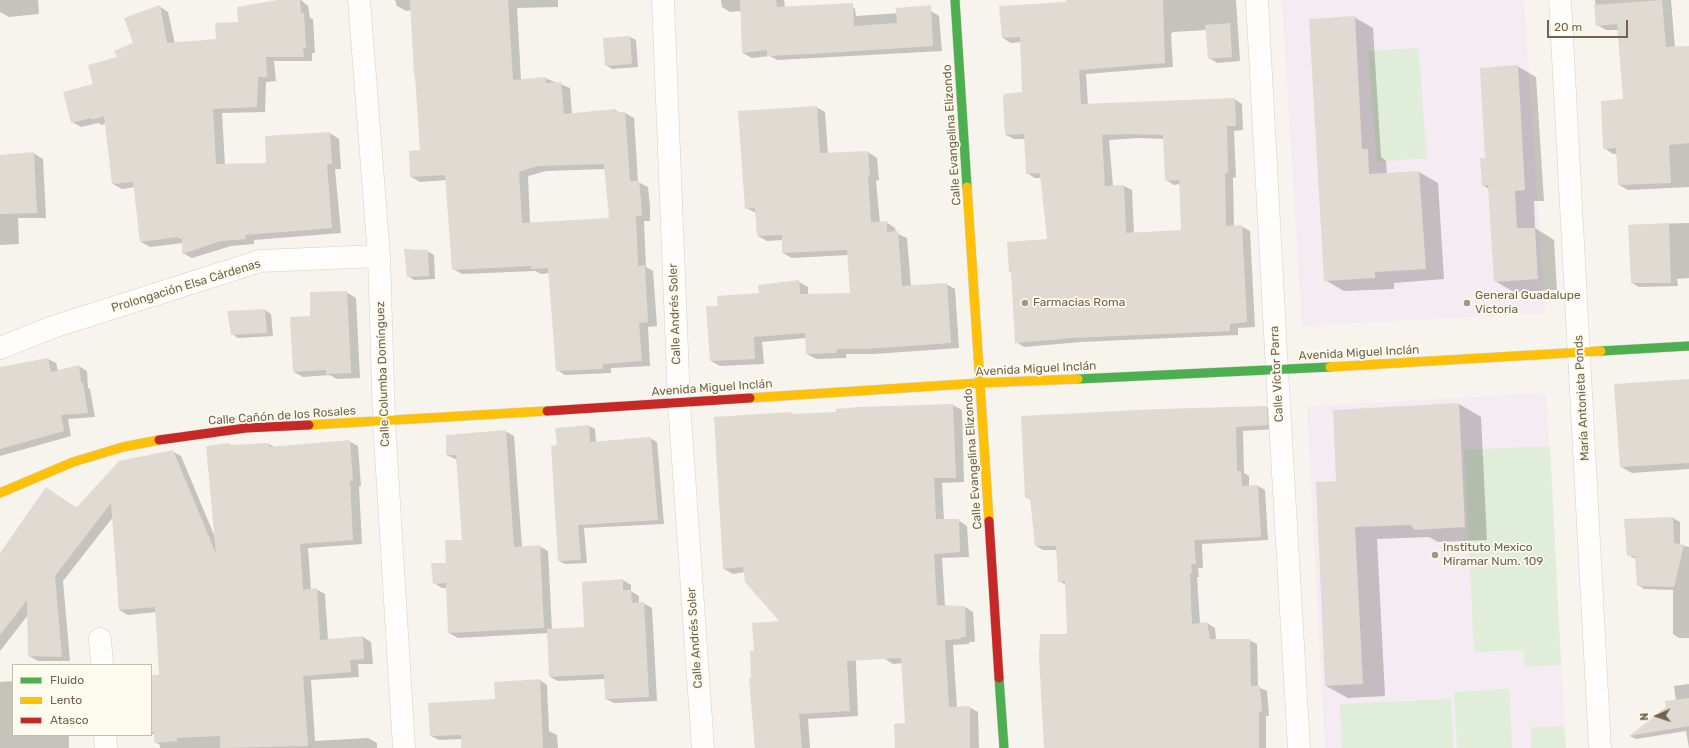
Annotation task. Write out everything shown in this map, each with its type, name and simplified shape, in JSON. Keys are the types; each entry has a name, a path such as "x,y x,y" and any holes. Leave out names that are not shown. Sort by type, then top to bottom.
{"street":[{"name":"Calle Columba Domínguez","path":"359,0 379,256 384,421 404,748"},
{"name":"Calle Andrés Soler","path":"662,0 679,402 703,748"},
{"name":"Calle Evangelina Elizondo","path":"955,0 1004,748"},
{"name":"Calle Víctor Parra","path":"1257,0 1299,748"},
{"name":"María Antonieta Ponds","path":"1560,0 1600,748"},
{"name":"Prolongación Elsa Cárdenas","path":"0,348 53,327 260,261 379,256"},
{"name":"Avenida Miguel Inclán","path":"384,421 980,383 1277,370 1689,346"},
{"name":"Calle Cañón de los Rosales","path":"0,493 73,462 123,447 169,438 246,428 384,421"},
{"path":"100,639 102,664"},
{"path":"105,736 106,748"}],"shaded area":[{"path":"1282,0 1524,0 1545,313 1302,326"},
{"name":"Instituto Mexico Miramar Num. 109","path":"1546,393 1566,748 1325,748 1307,406"}],"green space":[{"path":"1418,48 1427,158 1377,162 1368,51"},
{"path":"1550,446 1561,665 1525,667 1524,650 1474,652 1464,450"},
{"path":"1509,689 1512,748 1457,748 1454,692"},
{"path":"1451,699 1453,748 1342,748 1340,704"},
{"path":"1564,726 1566,748 1531,748 1532,727"}],"building":[{"path":"278,0 300,0 301,13 304,13 306,48 303,48 304,57 266,57 267,77 258,77 257,107 213,109 216,164 266,163 265,136 330,132 332,164 327,164 332,228 245,235 246,239 221,241 182,254 182,238 179,239 178,237 140,242 133,182 112,184 104,116 92,120 91,118 71,123 63,92 93,84 88,65 117,57 114,51 133,43 124,18 160,5 167,43 216,39 215,23 238,22 237,7"},
{"path":"410,0 508,0 513,80 546,77 546,83 561,82 564,114 615,109 615,112 625,112 630,181 639,181 641,201 642,216 636,216 638,266 645,265 648,322 639,323 642,361 603,364 603,369 556,371 548,268 531,269 531,266 452,270 445,175 410,177 409,151 420,150","holes":["604,164 609,218 522,223 519,172 537,166"]},
{"path":"740,0 776,0 777,7 853,3 854,26 897,23 896,8 931,5 933,46 767,56 767,50 742,53"},
{"path":"1066,0 1163,0 1165,63 1079,70 1081,104 1235,98 1236,126 1227,126 1228,173 1225,173 1226,226 1242,225 1247,322 1230,324 1230,331 1072,338 1015,343 1011,272 1009,272 1007,242 1047,239 1040,173 1026,174 1024,134 1005,135 1004,94 1022,92 1020,37 1002,38 999,6 1066,2","holes":["1102,135 1163,135 1165,181 1179,180 1181,230 1126,233 1124,185 1105,186"]},
{"path":"1662,0 1666,47 1689,46 1689,143 1669,145 1671,183 1618,185 1616,148 1603,149 1601,101 1623,99 1617,24 1596,26 1594,5"},
{"path":"1355,16 1362,149 1368,149 1369,174 1419,171 1426,269 1375,272 1375,278 1324,281 1309,19"},
{"path":"1230,23 1232,57 1208,59 1205,25"},
{"path":"630,36 632,64 605,66 603,38"},
{"path":"1518,65 1525,190 1515,191 1517,228 1535,228 1538,279 1494,282 1488,185 1482,186 1480,158 1485,158 1480,68"},
{"path":"817,106 820,153 868,151 871,222 887,221 887,232 898,231 902,286 947,283 951,343 865,349 837,349 837,353 806,354 805,333 754,337 755,359 710,361 706,306 718,306 717,296 759,293 758,285 799,280 800,294 850,293 847,250 782,253 782,235 757,236 755,208 745,209 738,111"},
{"path":"34,152 37,213 0,214 0,155"},
{"path":"1669,223 1671,283 1631,283 1628,225"},
{"path":"404,249 428,250 429,276 407,277"},
{"path":"347,291 351,373 326,374 326,370 293,372 290,317 310,316 310,292"},
{"path":"265,309 267,333 231,335 227,311"},
{"path":"48,358 51,372 79,365 81,383 83,383 88,413 61,415 64,431 0,449 0,367"},
{"path":"1689,379 1689,463 1620,467 1614,384"},
{"path":"1459,403 1465,527 1415,530 1410,525 1355,527 1363,684 1325,686 1316,482 1336,481 1333,410"},
{"path":"953,404 956,478 934,478 936,519 959,519 960,552 934,554 937,605 965,606 966,637 961,637 961,639 945,640 949,707 970,706 970,748 895,748 894,724 905,723 901,658 847,661 850,711 799,714 802,748 755,748 749,678 751,678 750,651 754,651 752,623 779,621 745,582 743,567 723,569 714,417 791,412 791,414 836,412 836,409 858,407"},
{"path":"1267,406 1268,425 1236,427 1237,471 1241,471 1242,486 1258,485 1261,537 1194,540 1196,564 1191,564 1192,573 1190,573 1192,624 1207,622 1210,639 1250,639 1251,686 1260,686 1262,712 1259,712 1259,748 1044,748 1039,657 1040,634 1067,634 1065,581 1058,582 1056,546 1035,546 1030,498 1025,498 1021,416 1159,409"},
{"path":"589,425 590,442 651,437 658,520 578,525 581,560 558,561 551,446 557,445 555,428"},
{"path":"506,430 514,547 540,545 544,628 448,633 446,583 433,584 431,563 446,563 445,540 462,540 456,455 446,455 446,435"},
{"path":"350,440 353,481 350,481 353,540 300,544 303,590 317,588 320,640 363,636 364,659 350,660 351,672 303,676 308,746 220,748 220,736 177,738 177,741 154,743 154,732 152,732 152,675 159,675 155,607 119,610 111,503 55,576 62,657 28,656 27,600 0,635 0,553 46,487 76,508 119,461 173,450 216,554 206,446 229,443 230,445 269,443 269,447"},
{"path":"1673,517 1674,543 1684,545 1674,587 1637,586 1635,556 1627,556 1624,519"},
{"path":"623,579 623,590 631,590 632,603 644,602 649,697 605,699 604,674 549,677 547,629 584,627 582,582"},
{"path":"540,679 543,748 461,748 461,735 430,736 428,703 495,699 494,682"},
{"path":"1689,698 1689,726 1629,736 1666,707 1665,701"}],"traffic: fast":[{"path":"955,0 967,187"},
{"path":"1601,351 1689,346"},
{"path":"1078,379 1330,367"},
{"path":"999,678 1004,748"}],"traffic: slow":[{"path":"967,187 989,521"},
{"path":"1330,367 1601,351"},
{"path":"750,398 980,383 1078,379"},
{"path":"309,425 547,411"},
{"path":"0,493 73,462 123,447 159,440"}],"traffic: jam":[{"path":"547,411 750,398"},
{"path":"159,440 246,428 309,425"},
{"path":"989,521 999,678"}],"place":[{"name":"Farmacias Roma","path":"1025,303"},
{"name":"General Guadalupe Victoria","path":"1467,303"},
{"name":"Instituto Mexico Miramar Num. 109","path":"1435,555"}]}
